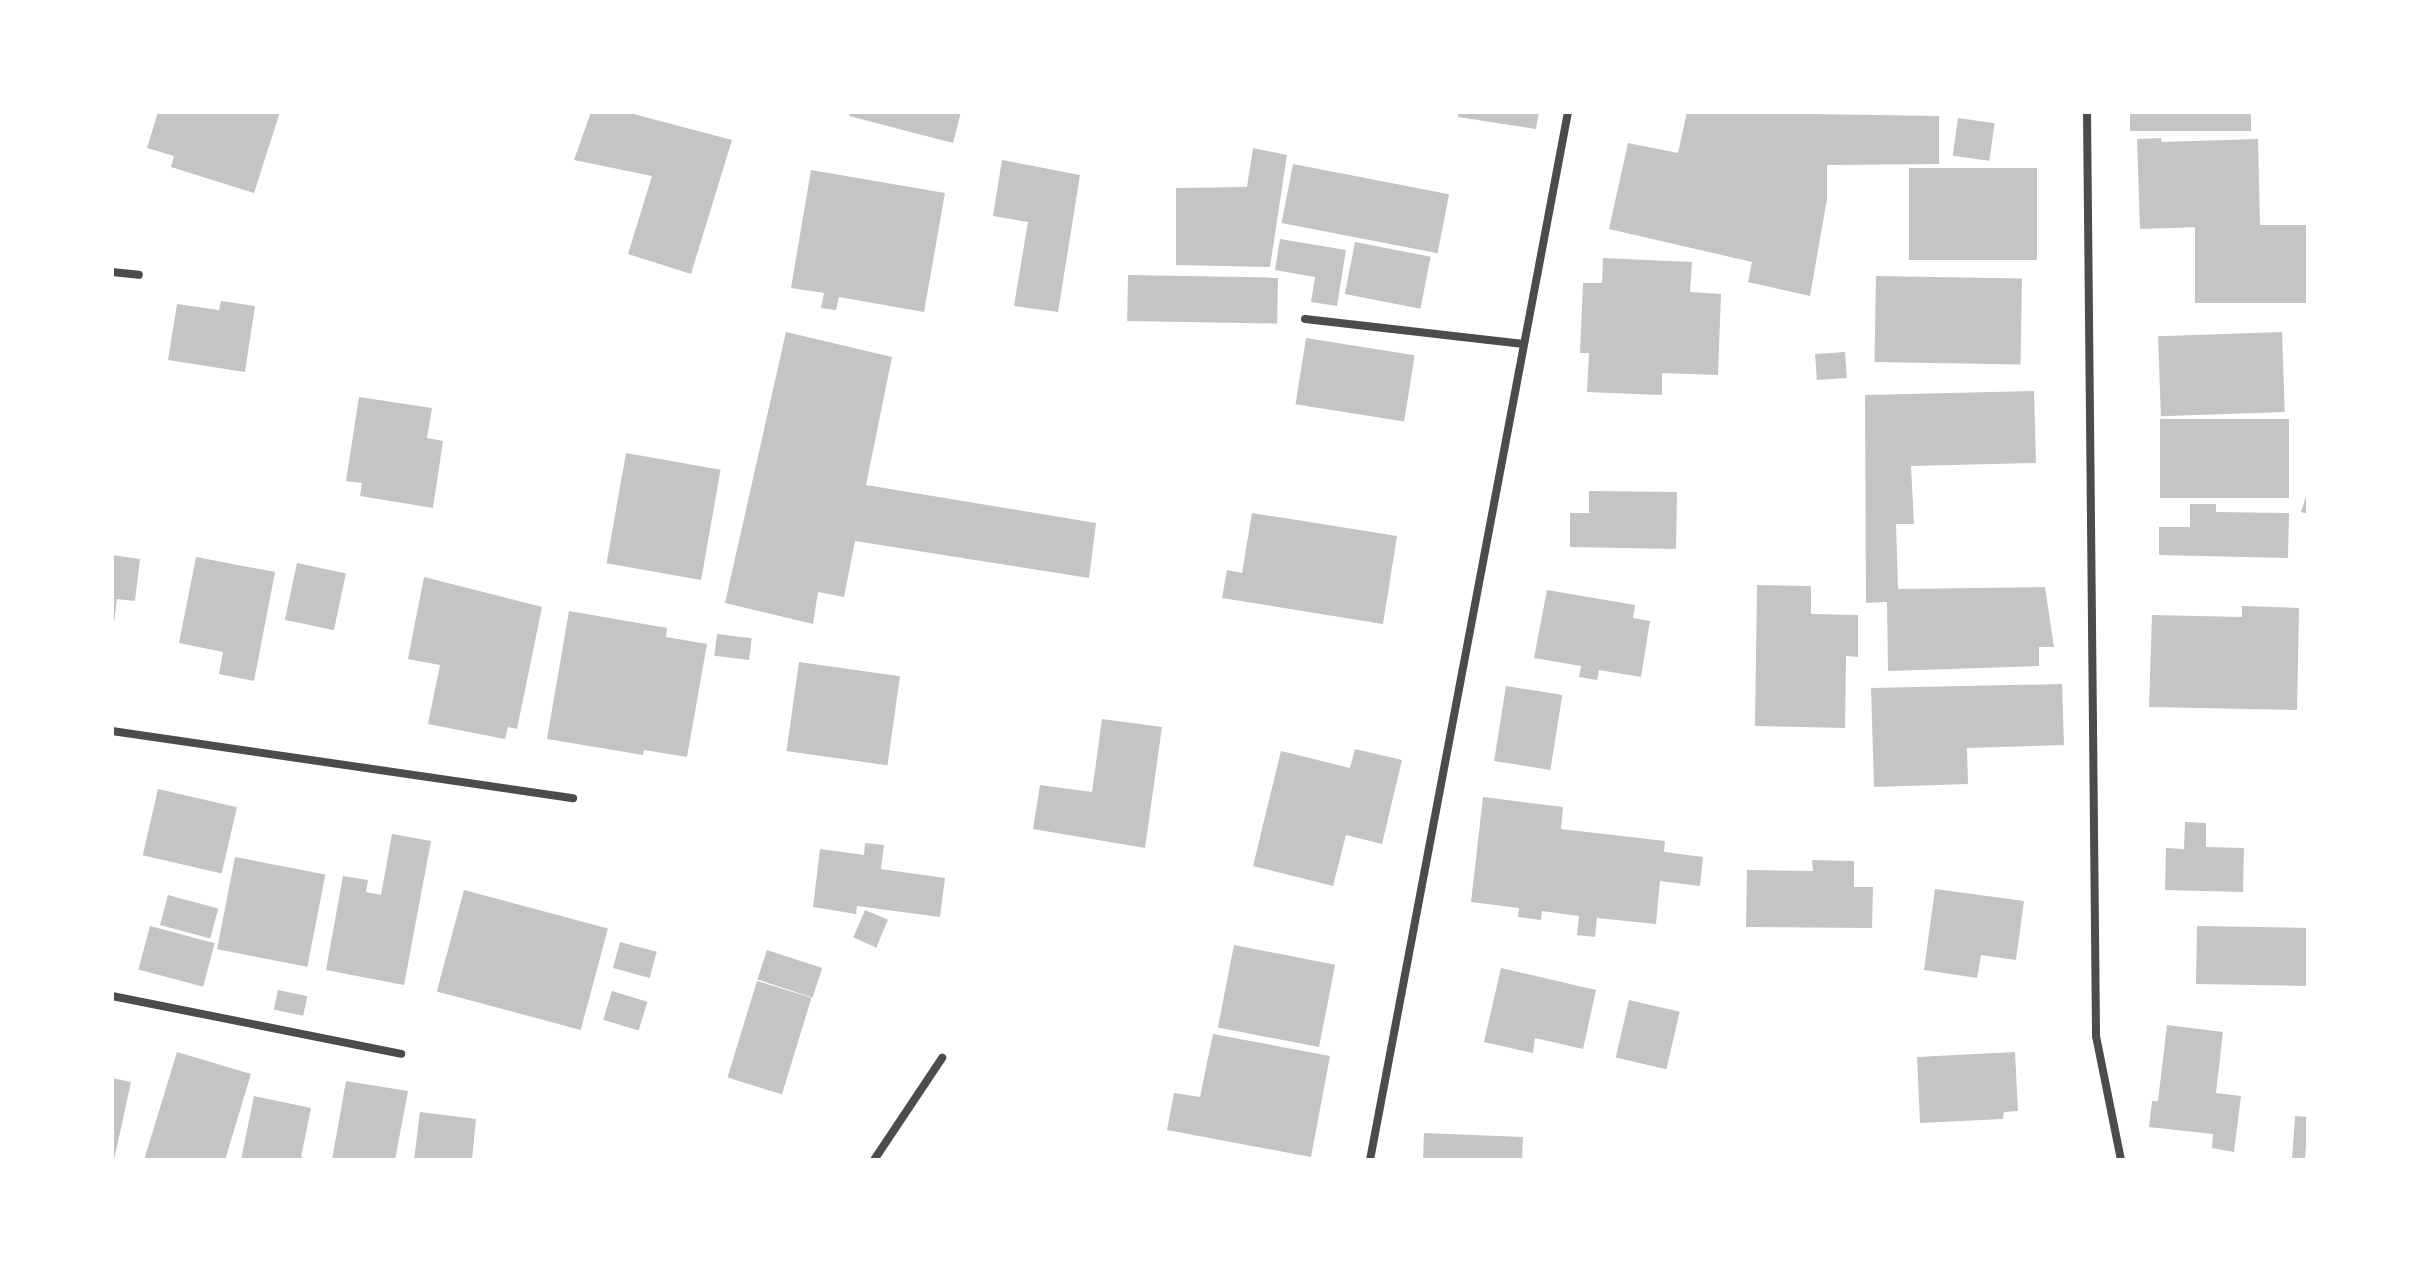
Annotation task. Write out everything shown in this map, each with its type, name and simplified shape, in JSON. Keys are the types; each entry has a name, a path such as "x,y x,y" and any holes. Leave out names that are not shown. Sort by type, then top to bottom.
{"street":[{"path":"1370,1160 1568,112"},
{"path":"2087,112 2096,1036 2121,1160"},
{"path":"112,272 139,275"},
{"path":"1305,319 1524,344"},
{"path":"112,731 573,798"},
{"path":"112,996 401,1054"},
{"path":"874,1160 942,1058"}],"building":[{"path":"158,112 280,112 254,193 171,167 174,156 147,148"},
{"path":"591,112 626,112 732,140 691,274 628,254 652,176 574,160"},
{"path":"850,112 961,112 953,143 849,116"},
{"path":"1458,112 1539,112 1536,129 1458,117"},
{"path":"1687,112 1939,116 1939,164 1827,165 1827,199 1810,296 1748,282 1752,262 1609,229 1628,143 1678,153"},
{"path":"2130,112 2251,112 2251,131 2130,131"},
{"path":"1958,118 1995,123 1989,161 1953,156"},
{"path":"2161,138 2162,142 2258,139 2260,225 2140,229 2137,139"},
{"path":"1253,148 1287,155 1270,267 1176,265 1176,188 1247,187"},
{"path":"1002,160 1080,175 1058,312 1014,306 1028,222 993,216"},
{"path":"1293,164 1449,194 1438,253 1282,223"},
{"path":"1909,168 2037,168 2037,260 1909,260"},
{"path":"811,170 945,193 924,312 839,297 836,310 821,308 824,293 791,288"},
{"path":"2195,225 2308,225 2308,303 2195,303"},
{"path":"1280,239 1346,250 1337,306 1311,302 1315,277 1275,270"},
{"path":"1355,242 1431,257 1420,309 1345,294"},
{"path":"1603,258 1692,262 1690,292 1721,294 1718,375 1662,373 1662,395 1587,392 1589,353 1580,353 1583,283 1602,283"},
{"path":"1128,275 1278,278 1277,324 1127,321"},
{"path":"1876,276 2022,279 2020,365 1874,362"},
{"path":"221,301 255,306 245,372 168,360 177,304 219,310"},
{"path":"786,332 892,357 866,485 1096,523 1089,578 855,541 844,597 818,592 813,624 725,603"},
{"path":"2282,332 2285,412 2161,416 2158,336"},
{"path":"1306,338 1415,355 1404,421 1296,404"},
{"path":"1845,352 1847,378 1817,380 1815,354"},
{"path":"2034,391 2036,463 1911,466 1914,524 1896,524 1898,589 2045,587 2054,647 2039,647 2039,666 1888,671 1887,602 1866,603 1865,395"},
{"path":"359,397 432,408 427,438 443,441 433,508 360,496 362,483 346,481"},
{"path":"2160,419 2289,419 2289,498 2160,498"},
{"path":"626,453 721,470 701,580 607,563"},
{"path":"1589,491 1677,492 1676,549 1570,547 1570,513 1589,513"},
{"path":"2308,493 2308,514 2301,512"},
{"path":"2190,504 2216,504 2216,512 2289,513 2288,558 2159,555 2159,527 2190,527"},
{"path":"1252,513 1397,536 1383,624 1222,598 1227,570 1242,573"},
{"path":"112,555 140,559 135,601 117,599 114,623"},
{"path":"196,557 275,572 254,681 219,674 223,652 179,643"},
{"path":"297,563 346,573 334,630 285,620"},
{"path":"424,577 542,607 517,729 508,727 505,739 428,724 440,665 408,659"},
{"path":"1757,585 1811,586 1811,614 1858,615 1858,657 1846,656 1845,728 1755,726"},
{"path":"1547,590 1635,605 1633,618 1650,621 1641,677 1599,670 1597,680 1579,677 1581,666 1534,658"},
{"path":"2242,606 2299,608 2297,710 2149,707 2152,615 2242,617"},
{"path":"569,611 667,628 666,637 707,644 687,757 644,750 643,755 547,739"},
{"path":"717,634 752,638 749,660 714,656"},
{"path":"799,662 900,676 887,765 786,751"},
{"path":"2062,684 2064,745 1967,748 1968,784 1874,787 1871,688"},
{"path":"1506,686 1562,695 1550,770 1494,761"},
{"path":"1102,719 1162,727 1145,848 1033,829 1040,785 1092,792"},
{"path":"1355,749 1402,760 1382,844 1346,835 1333,886 1253,866 1281,751 1350,768"},
{"path":"158,789 237,807 222,873 143,855"},
{"path":"1483,797 1563,807 1561,829 1665,841 1664,852 1703,857 1700,886 1660,881 1656,924 1597,918 1595,937 1577,935 1579,916 1542,911 1541,920 1518,917 1519,908 1471,902"},
{"path":"2185,822 2206,823 2206,847 2244,848 2243,892 2165,890 2166,848 2184,849"},
{"path":"392,834 431,841 404,985 326,970 343,876 368,880 366,892 381,895"},
{"path":"865,843 884,845 881,869 945,878 940,917 857,906 856,914 813,907 820,849 864,855"},
{"path":"235,857 325,875 307,967 217,949"},
{"path":"1812,860 1854,861 1854,887 1873,887 1872,928 1746,927 1747,870 1813,871"},
{"path":"1935,889 2024,901 2016,960 1981,955 1977,978 1924,970"},
{"path":"464,890 608,929 581,1030 437,991"},
{"path":"168,895 218,908 210,938 160,925"},
{"path":"865,910 888,920 876,947 853,938"},
{"path":"150,926 215,943 203,987 138,969"},
{"path":"2197,926 2308,928 2307,986 2196,984"},
{"path":"620,942 657,952 650,978 613,968"},
{"path":"1234,945 1335,965 1319,1047 1218,1027"},
{"path":"767,950 822,968 813,997 757,979"},
{"path":"1501,968 1596,990 1583,1049 1535,1038 1533,1053 1484,1042"},
{"path":"757,981 812,998 782,1094 727,1078"},
{"path":"278,990 307,996 303,1016 274,1010"},
{"path":"612,991 647,1002 639,1031 603,1020"},
{"path":"1629,1000 1680,1012 1666,1069 1616,1057"},
{"path":"2167,1025 2223,1032 2216,1093 2241,1096 2234,1152 2212,1148 2213,1134 2149,1127 2152,1101 2158,1101"},
{"path":"1213,1034 1330,1056 1311,1157 1167,1130 1174,1093 1200,1097"},
{"path":"177,1052 251,1074 225,1160 144,1160"},
{"path":"2015,1052 2018,1111 2004,1112 2003,1119 1920,1123 1917,1057"},
{"path":"112,1078 131,1082 114,1160 112,1160"},
{"path":"346,1081 408,1091 395,1160 332,1160"},
{"path":"254,1096 311,1108 301,1157 309,1160 241,1160"},
{"path":"420,1112 476,1119 472,1160 414,1160"},
{"path":"2295,1116 2308,1117 2305,1160 2292,1160"},
{"path":"1424,1133 1523,1137 1522,1160 1423,1160"}]}
